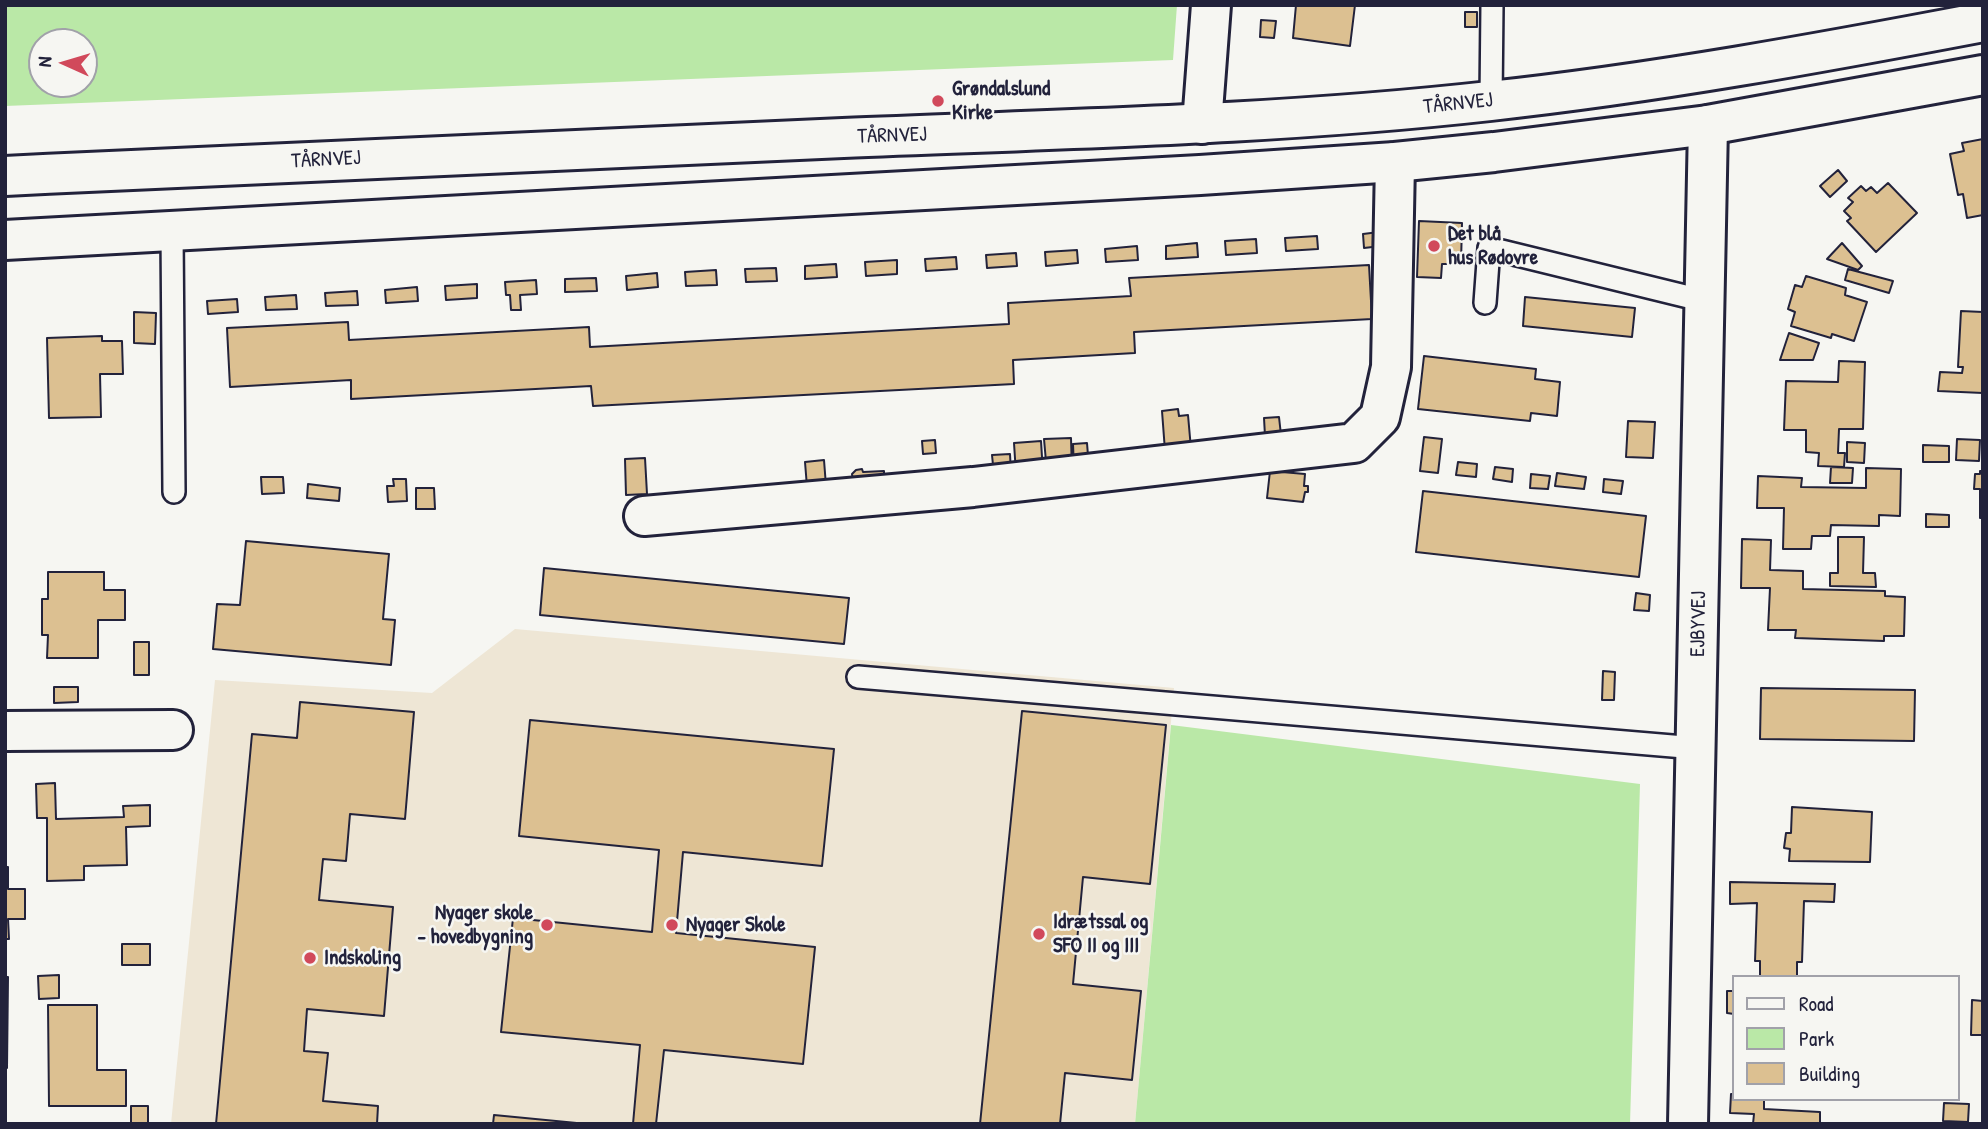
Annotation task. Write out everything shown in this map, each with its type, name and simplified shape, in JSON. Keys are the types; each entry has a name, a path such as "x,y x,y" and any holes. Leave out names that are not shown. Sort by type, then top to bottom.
{"street":[{"path":"1202,124 1211,5"},
{"name":"TÅRNVEJ","path":"5,176 502,151 1202,124 1492,101 1708,72 1983,22"},
{"path":"5,240 1200,176 1395,162 1708,124 1983,75"},
{"name":"EJBYVEJ","path":"1688,1124 1708,124"},
{"path":"644,516 973,487 1354,443 1380,417 1391,367 1395,162"},
{"path":"5,731 173,730"}],"lane":[{"path":"1492,5 1492,101"},
{"path":"172,231 174,492"},
{"path":"1485,303 1489,248 1705,301"},
{"path":"858,677 1696,748"}],"shaded area":[{"name":"Nyager Skole","path":"515,629 1174,688 1135,1124 171,1124 215,680 432,693"}],"green space":[{"path":"5,5 1177,5 1173,60 5,106"},
{"path":"1171,725 1640,784 1630,1124 1135,1124"}],"building":[{"path":"1296,5 1355,5 1350,46 1293,38"},
{"path":"1465,12 1477,12 1477,27 1465,27"},
{"path":"1261,20 1276,21 1274,38 1260,37"},
{"path":"1983,139 1983,215 1967,218 1963,194 1958,195 1950,154 1964,151 1962,143"},
{"path":"1838,170 1847,181 1830,197 1820,186"},
{"path":"1888,183 1917,213 1876,252 1847,221 1851,218 1844,211 1853,202 1848,198 1861,186 1866,191 1871,187 1877,193"},
{"path":"1419,221 1462,223 1461,264 1442,264 1441,278 1417,277"},
{"path":"1379,232 1381,246 1364,248 1363,234"},
{"path":"1317,236 1318,249 1286,251 1285,238"},
{"path":"1256,239 1257,253 1226,255 1225,241"},
{"path":"1197,243 1198,257 1166,259 1166,246"},
{"path":"1842,243 1862,266 1858,270 1827,259"},
{"path":"1137,246 1138,260 1106,262 1105,249"},
{"path":"1077,250 1078,263 1046,266 1045,252"},
{"path":"1016,253 1017,266 987,268 986,255"},
{"path":"956,257 957,269 926,271 925,259"},
{"path":"897,260 897,274 866,276 865,262"},
{"path":"836,264 837,277 805,279 805,266"},
{"path":"1369,265 1372,319 1134,332 1135,353 1013,360 1014,384 593,406 591,386 351,399 351,380 230,387 227,328 348,322 349,340 589,327 590,347 1009,324 1008,303 1131,296 1129,278"},
{"path":"776,268 777,281 746,282 745,269"},
{"path":"1848,269 1893,281 1889,293 1845,280"},
{"path":"716,270 717,285 686,286 685,272"},
{"path":"657,273 658,287 627,290 626,276"},
{"path":"1806,276 1846,288 1845,295 1867,302 1854,341 1832,334 1831,338 1791,326 1795,312 1788,309 1795,285 1802,287"},
{"path":"596,278 597,291 565,292 565,279"},
{"path":"536,280 537,294 520,295 521,310 511,310 510,295 506,295 505,282"},
{"path":"477,284 477,298 446,300 445,286"},
{"path":"417,287 418,301 386,303 385,290"},
{"path":"357,291 358,305 326,306 325,293"},
{"path":"296,295 297,309 266,310 265,297"},
{"path":"1525,297 1635,308 1632,337 1523,326"},
{"path":"237,299 238,312 208,314 207,301"},
{"path":"1961,311 1983,312 1983,393 1938,391 1940,372 1962,373 1963,367 1958,367"},
{"path":"134,312 156,313 155,344 134,343"},
{"path":"1789,333 1819,343 1813,360 1780,360"},
{"path":"102,336 102,341 122,341 123,374 100,374 101,417 49,418 47,338"},
{"path":"1424,356 1536,369 1535,379 1560,382 1557,416 1531,413 1530,421 1418,409"},
{"path":"1839,361 1865,362 1863,429 1839,429 1838,453 1845,453 1844,467 1818,466 1819,453 1806,452 1806,430 1784,430 1786,381 1838,382"},
{"path":"1178,409 1179,416 1188,415 1191,449 1165,451 1162,411"},
{"path":"1279,417 1281,435 1265,436 1264,418"},
{"path":"1628,421 1655,422 1653,458 1626,457"},
{"path":"1424,437 1442,439 1438,473 1420,471"},
{"path":"1071,438 1072,471 1047,473 1044,439"},
{"path":"1957,439 1980,440 1979,461 1956,460"},
{"path":"935,440 936,453 923,454 922,441"},
{"path":"1041,441 1043,473 1016,474 1014,443"},
{"path":"1847,442 1865,443 1864,463 1847,462"},
{"path":"1087,443 1089,468 1074,469 1073,444"},
{"path":"1923,445 1949,446 1949,462 1923,462"},
{"path":"1010,454 1011,473 994,475 992,455"},
{"path":"645,458 647,494 626,495 625,459"},
{"path":"824,460 826,486 807,487 805,462"},
{"path":"1458,462 1477,464 1476,477 1456,475"},
{"path":"1495,467 1513,469 1512,482 1493,479"},
{"path":"1831,467 1853,468 1852,483 1830,483"},
{"path":"1866,468 1901,469 1900,516 1879,515 1879,526 1831,525 1830,536 1812,536 1811,549 1783,549 1784,508 1757,508 1758,476 1802,478 1801,487 1866,488"},
{"path":"862,469 863,472 884,471 884,485 853,481 852,474"},
{"path":"1270,471 1305,474 1304,486 1308,486 1308,492 1305,492 1303,502 1267,498"},
{"path":"1980,471 1983,471 1983,518 1980,518 1980,489 1974,489 1975,474 1980,474"},
{"path":"1557,473 1586,477 1584,489 1555,486"},
{"path":"1531,474 1550,476 1548,489 1530,488"},
{"path":"261,477 283,477 284,493 262,494"},
{"path":"393,479 406,479 407,501 388,502 387,486 394,486"},
{"path":"1604,479 1623,481 1621,494 1603,492"},
{"path":"308,484 340,488 339,501 307,498"},
{"path":"416,488 434,488 435,509 416,509"},
{"path":"1423,491 1646,516 1639,577 1416,552"},
{"path":"1926,514 1949,515 1949,527 1926,527"},
{"path":"1838,537 1864,537 1863,573 1875,573 1876,587 1830,586 1830,573 1838,573"},
{"path":"1742,539 1771,540 1770,570 1803,571 1803,589 1885,591 1885,596 1905,597 1904,636 1884,636 1884,641 1795,638 1796,630 1768,630 1770,588 1741,588"},
{"path":"246,541 389,554 383,619 395,620 391,665 213,649 217,604 240,605"},
{"path":"544,568 849,598 844,644 540,615"},
{"path":"48,572 104,572 104,590 125,590 125,620 98,620 98,658 47,658 48,635 42,635 42,599 48,599"},
{"path":"1636,593 1650,595 1649,611 1634,610"},
{"path":"134,642 149,642 149,675 134,675"},
{"path":"1603,671 1615,672 1614,700 1602,700"},
{"path":"54,687 78,687 78,702 54,703"},
{"path":"1761,688 1915,690 1914,741 1760,739"},
{"name":"Indskoling","path":"300,702 414,712 405,819 350,814 346,861 323,859 319,900 393,907 384,1016 307,1009 304,1051 328,1053 323,1101 378,1106 377,1124 216,1124 252,734 297,738"},
{"name":"Idrætssal og SFO II og III","path":"1022,711 1166,725 1150,884 1083,877 1073,984 1141,991 1132,1080 1065,1073 1060,1124 980,1124"},
{"name":"Nyager skole - hovedbygning","path":"530,720 834,749 822,866 683,852 676,933 815,947 803,1064 664,1050 656,1124 633,1124 640,1045 501,1032 513,918 652,932 659,850 519,836"},
{"path":"55,783 56,819 124,817 123,806 150,805 150,826 126,827 127,865 84,866 84,880 47,881 47,818 37,818 36,784"},
{"path":"1792,807 1872,812 1870,862 1789,861 1790,849 1784,848 1786,833 1791,833"},
{"path":"5,867 8,867 8,889 25,889 25,919 8,919 9,939 5,939"},
{"path":"1730,882 1835,884 1834,902 1804,901 1802,962 1797,962 1797,975 1760,975 1760,961 1755,961 1757,903 1730,904"},
{"path":"122,944 150,944 150,965 122,965"},
{"path":"59,975 59,998 39,999 38,976"},
{"path":"5,977 8,977 7,1068 5,1068"},
{"path":"1727,991 1732,991 1732,1014 1727,1013"},
{"path":"1972,1000 1983,1001 1983,1035 1971,1035"},
{"path":"48,1005 97,1005 97,1070 126,1070 126,1106 49,1106"},
{"path":"1732,1094 1732,1101 1764,1101 1764,1109 1820,1112 1820,1124 1753,1124 1754,1114 1730,1113"},
{"path":"1944,1103 1969,1104 1968,1122 1943,1121"},
{"path":"131,1106 148,1106 148,1124 131,1124"},
{"path":"494,1115 587,1124 493,1124"}],"place":[{"name":"Grøndalslund Kirke","path":"938,101"},
{"name":"Det blå hus Rødovre","path":"1434,246"},
{"name":"Nyager skole - hovedbygning","path":"547,925"},
{"name":"Nyager Skole","path":"672,925"},
{"name":"Idrætssal og SFO II og III","path":"1039,934"},
{"name":"Indskoling","path":"310,958"}]}
